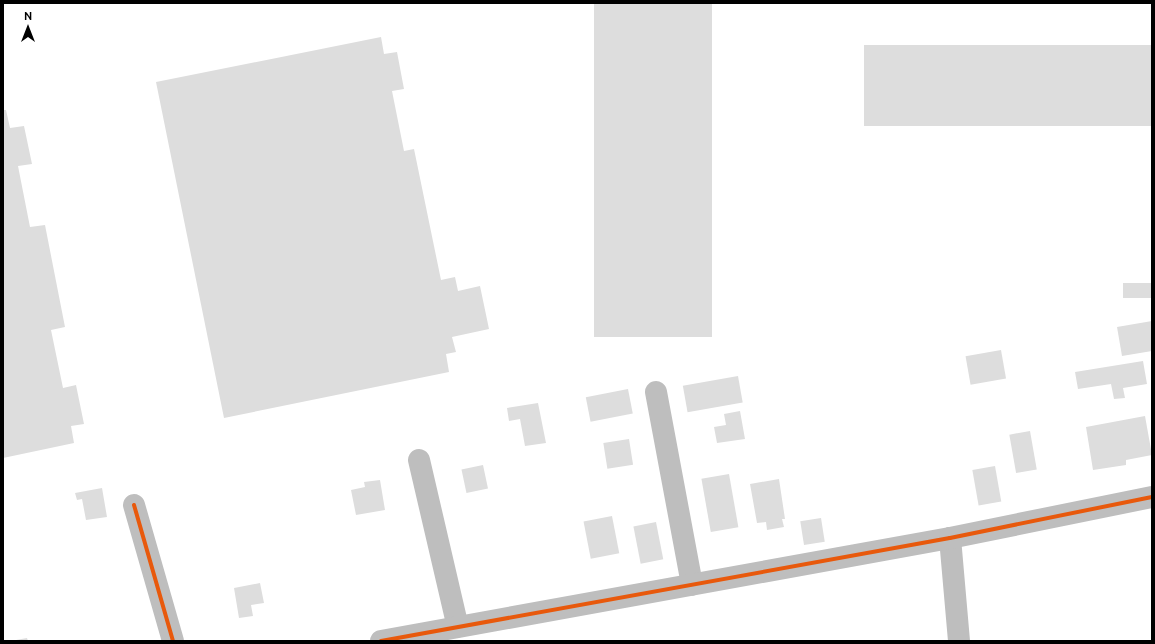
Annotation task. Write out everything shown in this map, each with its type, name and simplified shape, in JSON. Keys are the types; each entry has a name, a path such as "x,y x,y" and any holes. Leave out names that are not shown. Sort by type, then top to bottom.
{"street":[{"path":"656,392 692,585"},
{"path":"419,460 458,627"},
{"path":"381,641 950,538 1152,496"},
{"path":"134,505 173,641"},
{"path":"950,538 959,641"}],"building":[{"path":"594,3 712,3 712,337 594,337"},
{"path":"381,37 384,54 397,52 404,89 392,91 404,151 414,149 441,280 455,277 458,291 480,286 489,329 452,337 456,352 446,354 449,372 224,418 156,82"},
{"path":"864,45 1152,45 1152,126 864,126"},
{"path":"3,110 6,110 10,128 24,126 32,164 18,166 30,227 45,225 65,327 51,330 63,388 76,385 84,424 71,426 74,443 3,458"},
{"path":"1123,283 1152,283 1152,298 1123,298"},
{"path":"1152,321 1152,351 1122,356 1117,327"},
{"path":"1001,350 1006,379 971,385 966,356"},
{"path":"1143,361 1147,384 1123,388 1125,398 1114,399 1111,384 1078,389 1075,372"},
{"path":"738,376 743,403 688,412 683,386"},
{"path":"628,389 633,414 591,422 586,397"},
{"path":"538,403 546,443 525,446 520,419 509,421 507,408"},
{"path":"740,411 745,439 717,443 714,427 726,425 724,414"},
{"path":"1145,416 1152,455 1126,460 1126,465 1093,470 1086,427"},
{"path":"1030,431 1037,469 1016,473 1009,435"},
{"path":"629,439 633,465 607,469 603,443"},
{"path":"483,465 488,488 466,493 461,470"},
{"path":"995,466 1001,501 979,505 972,470"},
{"path":"729,474 738,527 711,532 701,479"},
{"path":"779,479 785,519 782,519 784,527 767,530 766,522 757,523 750,484"},
{"path":"380,480 385,510 356,515 351,490 365,487 364,482"},
{"path":"102,488 107,517 86,520 82,499 77,500 75,493"},
{"path":"612,516 619,553 591,559 584,522"},
{"path":"821,518 825,542 804,545 800,521"},
{"path":"656,522 663,559 641,564 633,526"},
{"path":"260,583 264,603 251,605 253,616 239,618 234,588"},
{"path":"27,638 28,641 16,641 16,640"}],"cycle path":[{"path":"381,641 950,538 1152,497"},
{"path":"134,505 173,641"}]}
